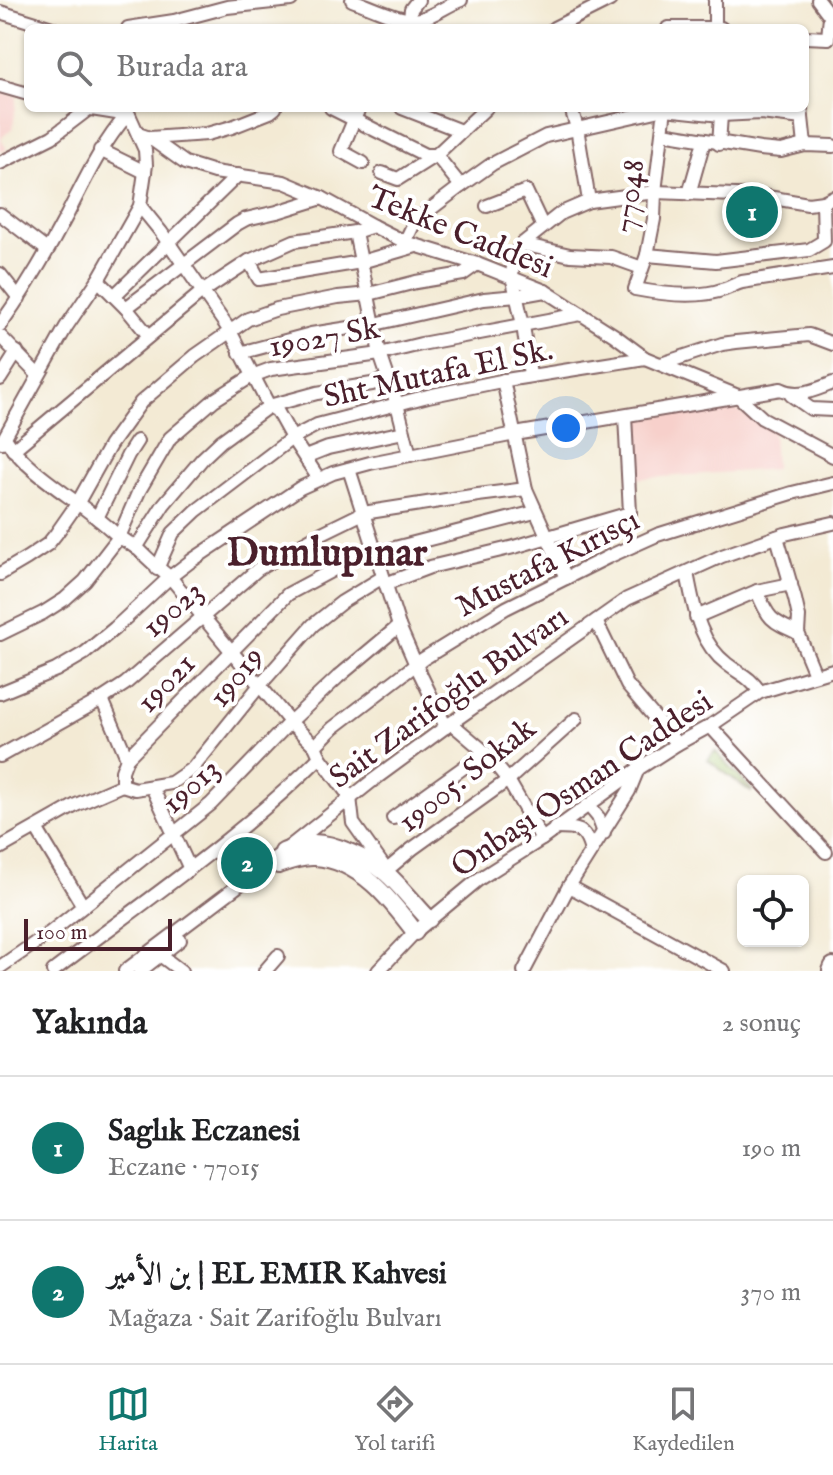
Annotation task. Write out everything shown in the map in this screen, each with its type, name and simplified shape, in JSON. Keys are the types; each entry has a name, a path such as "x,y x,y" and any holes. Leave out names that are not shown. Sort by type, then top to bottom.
{"main road":[{"path":"280,859 298,845 316,843 358,856 388,872 429,919"},
{"path":"280,859 315,857 336,861 361,874 387,895 415,932"}],"street":[{"path":"154,24 174,21 217,6 291,0"},
{"path":"352,0 409,24 461,0"},
{"path":"563,24 610,0"},
{"path":"715,0 715,24"},
{"path":"809,37 830,40 831,16 818,0"},
{"path":"409,24 415,1"},
{"path":"0,4 6,14 39,24"},
{"path":"0,86 24,93"},
{"path":"0,163 52,137 83,112"},
{"path":"144,136 207,134 270,112"},
{"path":"412,112 461,131"},
{"path":"382,173 398,179 436,155 482,112"},
{"path":"572,112 589,201"},
{"path":"249,261 259,279 361,262 410,244 415,221 492,164 546,136 651,112"},
{"name":"77048","path":"665,112 654,219 647,255 635,289 663,295 701,293 727,289 742,282 833,268"},
{"path":"693,112 721,115 802,113 805,145"},
{"path":"0,325 47,250 100,150 127,113 144,136 145,172 140,206 38,375 3,441 170,577 230,652 318,752 350,797 353,823 388,872"},
{"path":"363,163 341,151 357,114 425,155 436,155"},
{"path":"719,144 721,115"},
{"path":"663,133 719,144 781,151 805,145 833,146"},
{"name":"Tekke Caddesi","path":"144,136 185,163 214,172 284,182 322,198 410,244 512,276 545,291 645,358 738,396 762,418 833,456"},
{"path":"689,194 704,141"},
{"path":"100,150 145,172"},
{"path":"436,155 461,186"},
{"path":"114,296 238,175"},
{"path":"487,206 526,191 543,227"},
{"path":"530,375 512,276 514,255 522,244 561,213 589,201 655,192 724,193 808,204 828,199 824,241 809,250 716,261 647,255"},
{"path":"126,308 237,224 322,198"},
{"path":"140,206 230,331 269,406 277,411 319,479"},
{"path":"0,214 47,250"},
{"path":"13,450 202,292 249,261 294,241 355,232 373,226"},
{"path":"355,232 380,354 410,455"},
{"path":"522,244 570,255 611,257 642,268"},
{"path":"0,574 48,544 141,402 195,356 248,319 277,309 463,274 477,264"},
{"path":"0,274 19,298"},
{"path":"98,280 149,336"},
{"path":"240,353 311,334 375,324 484,299 545,291"},
{"name":"19027 Sk","path":"0,634 43,613 85,581 119,537 139,491 170,438 214,400 252,376 271,369 380,354 581,314"},
{"path":"661,364 736,342 809,335 833,344"},
{"path":"0,336 38,375"},
{"path":"0,379 17,352"},
{"name":"Sht Mutafa El Sk.","path":"157,569 173,533 196,511 292,438 317,425 503,380 645,358"},
{"path":"136,548 169,498 203,458 269,406 389,379"},
{"path":"503,380 526,489 566,578"},
{"path":"791,395 833,383"},
{"path":"0,693 56,670 85,653 170,577 271,506 333,473 515,434 781,389 811,409 833,410"},
{"name":"19019","path":"122,785 135,789 171,783 193,768 313,625 342,602 384,581 630,513 625,416"},
{"path":"305,457 328,448 404,432"},
{"path":"97,518 137,441"},
{"path":"349,469 399,626 416,665 449,725 485,752 508,780 542,839"},
{"name":"Mustafa Kırısçı","path":"53,971 244,827 283,794 318,752 333,728 455,638 495,614 657,535 833,483"},
{"name":"19023","path":"0,756 102,699 142,669 258,569 318,535 363,513 526,489"},
{"name":"19021","path":"122,785 122,771 127,758 288,594 375,551 535,512"},
{"name":"Sait Zarifoğlu Bulvarı","path":"140,971 250,884 350,797 627,599 722,556 777,537 833,523"},
{"path":"777,537 799,617 798,633 815,674"},
{"path":"687,573 696,617 707,642 725,663 748,677 760,692"},
{"path":"696,617 757,591 791,584"},
{"path":"757,591 774,623 798,633"},
{"path":"596,621 627,685 677,744"},
{"name":"19013","path":"0,967 51,932 211,804 290,722 399,626"},
{"name":"Onbaşı Osman Caddesi","path":"378,971 429,919 479,879 542,839 638,769 760,692 833,670"},
{"path":"102,699 127,758"},
{"name":"19005. Sokak","path":"388,872 412,849 508,780 576,719"},
{"path":"710,726 826,852"},
{"path":"393,818 485,752"},
{"path":"524,971 569,886 629,791 638,769"},
{"path":"0,848 76,805 122,785"},
{"path":"152,787 189,867"},
{"path":"588,805 598,817 604,833"},
{"path":"36,828 83,906"},
{"path":"555,828 581,831 591,851"},
{"name":"Sait Zarifoğlu Bulvarı","path":"125,971 280,859"},
{"path":"569,886 724,971"},
{"path":"160,955 181,971"},
{"path":"265,971 278,956"}],"shaded area":[{"path":"0,93 17,96 13,128 1,138 7,150 0,152"},
{"path":"728,405 773,432 775,469 632,479 630,420"}],"green space":[{"path":"715,751 752,790 751,792 708,760"}],"place":[{"name":"Saglık Eczanesi","path":"752,212"},
{"name":"بن الأمير | EL EMIR Kahvesi","path":"247,863"}],"district":[{"name":"Dumlupınar","path":"327,551"}]}
